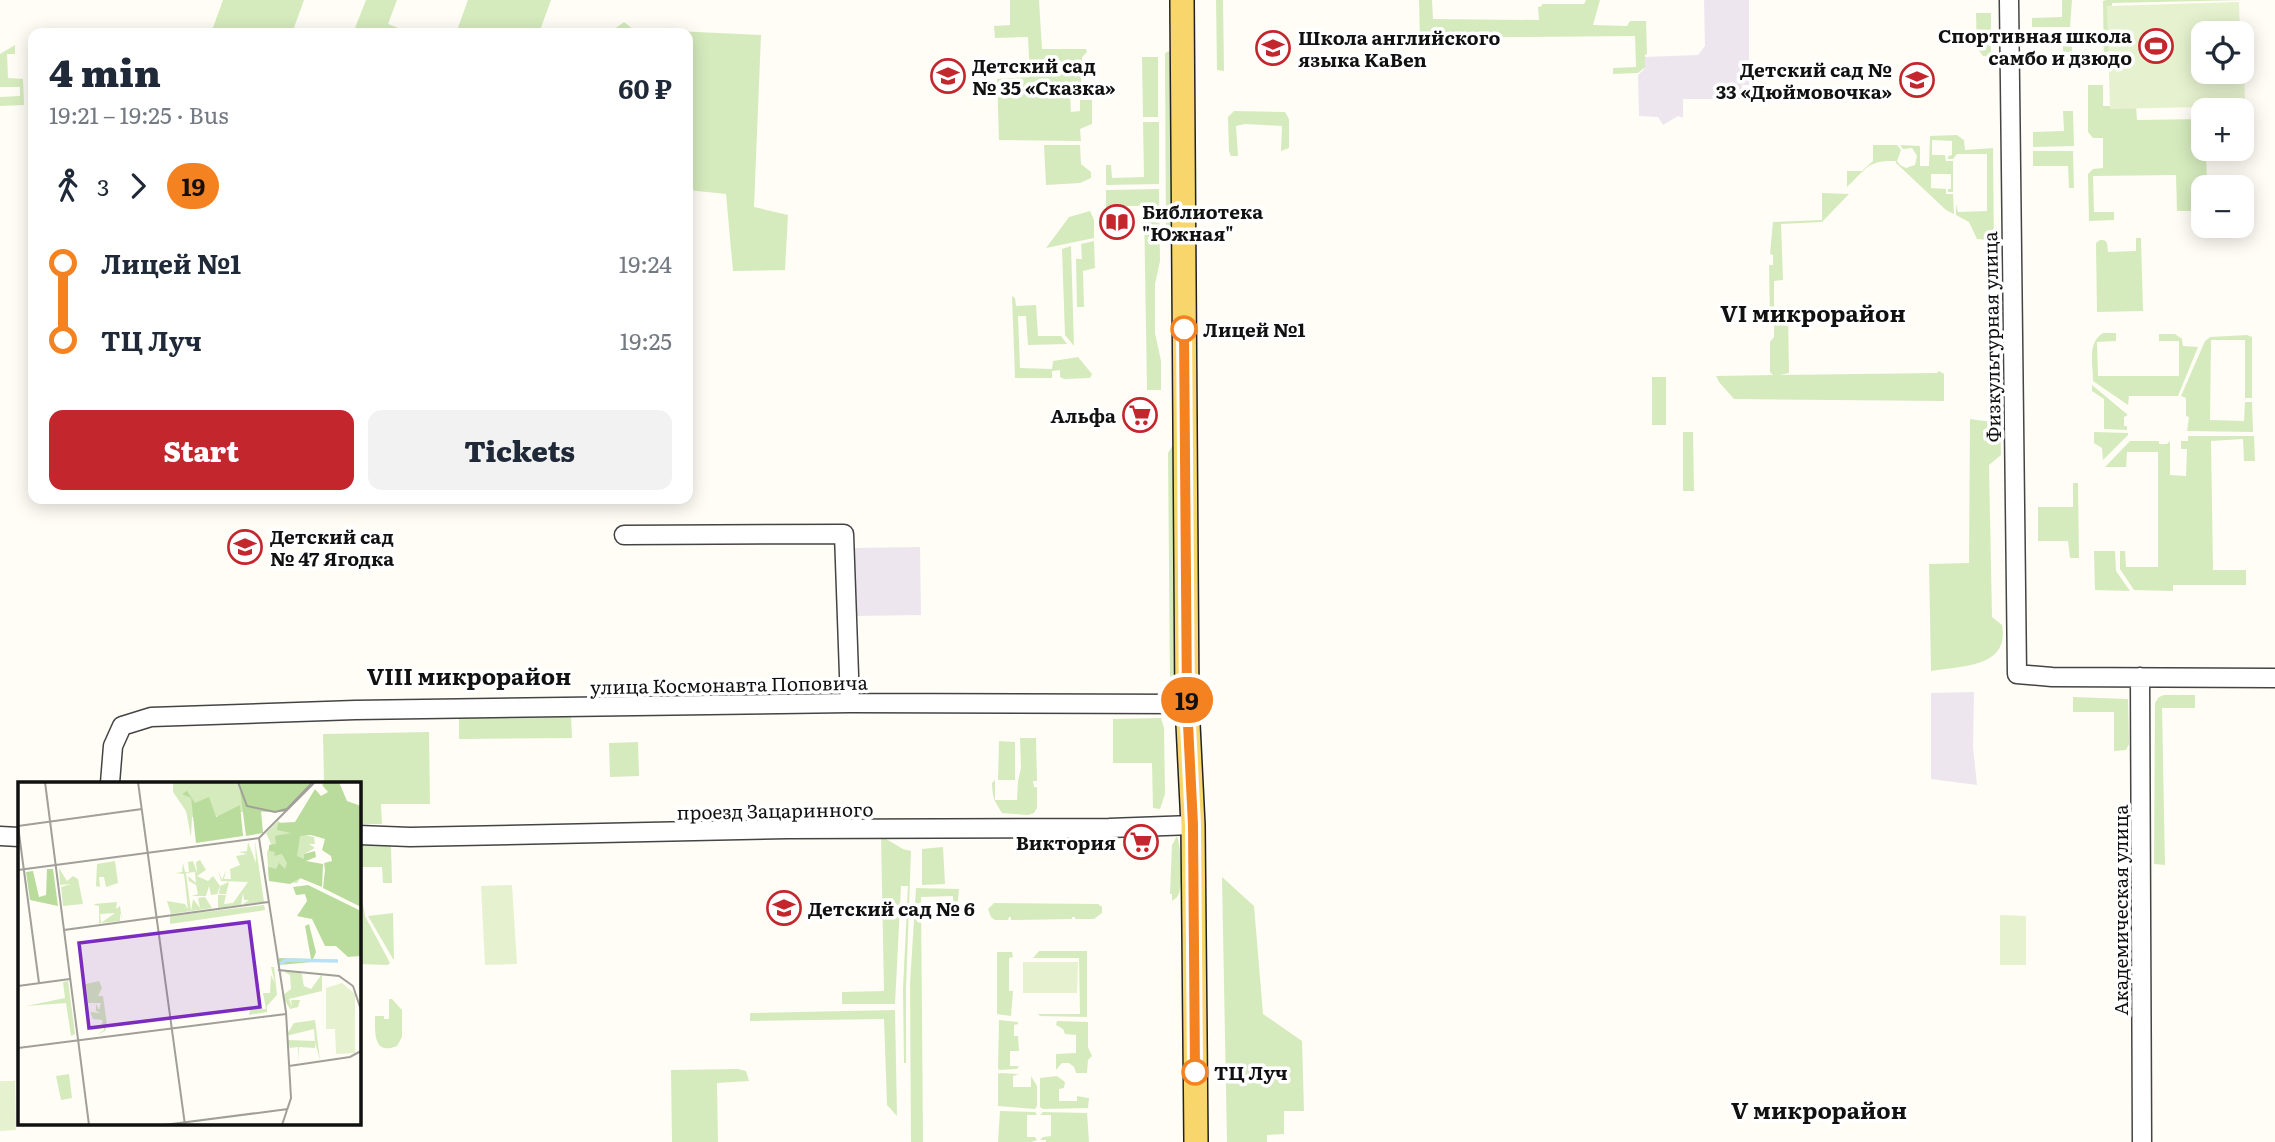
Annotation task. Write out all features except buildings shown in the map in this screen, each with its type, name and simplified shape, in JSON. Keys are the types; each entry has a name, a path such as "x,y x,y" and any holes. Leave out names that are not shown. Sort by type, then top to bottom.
{"main road":[{"path":"1182,0 1187,704 1193,825 1196,1142"}],"street":[{"name":"Физкультурная улица","path":"2009,0 2017,674 2052,677 2140,677"},
{"path":"624,535 845,534 850,703"},
{"path":"2140,677 2275,678"},
{"name":"Академическая улица","path":"2140,677 2142,1142"},
{"name":"улица Космонавта Поповича","path":"110,782 113,746 122,726 151,717 328,710 850,703 1187,704"},
{"name":"проезд Зацаринного","path":"360,835 410,837 807,828 1109,828 1193,825"},
{"path":"0,836 18,837"}],"shaded area":[{"path":"1704,0 1749,0 1749,85 1742,85 1742,99 1683,99 1683,118 1678,116 1663,125 1658,117 1639,116 1638,75 1644,69 1644,57 1698,55 1705,46"},
{"path":"920,547 921,615 855,616 854,548"},
{"path":"1974,692 1973,747 1977,785 1931,779 1931,693"}],"green space":[{"path":"223,0 304,0 294,28 213,28"},
{"path":"366,0 397,0 388,24 398,28 355,28"},
{"path":"468,0 551,0 541,28 458,28"},
{"path":"1010,0 1039,0 1042,49 1086,49 1087,52 1082,57 1081,85 1091,88 1092,97 1070,97 1071,112 1080,111 1080,100 1092,100 1092,124 1080,129 1081,141 999,140 997,79 1030,77 1028,37 995,38 994,26 1010,25"},
{"path":"1216,0 1223,0 1224,71 1217,70"},
{"path":"1419,0 1432,0 1433,19 1539,20 1538,7 1542,4 1584,4 1586,0 1600,0 1593,25 1627,26 1630,21 1646,21 1645,67 1638,73 1613,74 1613,68 1636,67 1635,36 1420,38"},
{"path":"2062,0 2072,0 2070,27 2032,27 2032,18 2062,17"},
{"path":"2244,0 2112,3 2110,67 2104,67 2103,1"},
{"name":"Спортивная школа самбо и дзюдо","path":"2239,2 2240,21 2191,21 2191,84 2245,84 2245,98 2191,98 2191,107 2110,109 2107,6"},
{"path":"1976,13 1991,13 1991,57 1983,56 1977,48"},
{"path":"624,22 632,28 616,28"},
{"path":"2031,31 2072,31 2072,64 2063,65 2063,44 2031,44"},
{"path":"693,32 761,35 754,207 788,215 785,270 733,271 726,194 693,191"},
{"path":"15,45 15,54 7,54 8,78 23,79 24,105 0,106 0,97 20,96 20,87 0,87 0,54"},
{"path":"1169,51 1173,241 1166,241 1165,53"},
{"path":"1142,57 1158,57 1158,117 1143,117"},
{"path":"2088,85 2103,85 2103,106 2136,106 2137,120 2191,119 2191,161 2206,161 2207,175 2191,175 2191,211 2177,211 2176,175 2093,176 2094,212 2114,212 2114,220 2089,221 2088,174 2093,169 2103,168 2103,138 2093,138 2088,132"},
{"path":"1234,111 1285,112 1289,119 1289,148 1281,151 1282,126 1245,124 1236,126 1238,156 1231,156 1228,117"},
{"path":"2063,111 2073,111 2074,146 2033,147 2033,132 2064,131"},
{"path":"1143,122 1159,122 1159,184 1106,185 1106,165 1111,165 1112,178 1144,177"},
{"path":"1957,135 1964,140 1965,150 1993,148 1994,253 1991,252 1990,240 1977,239 1969,222 1956,215 1956,204 1958,212 1987,211 1987,154 1957,154 1953,159 1948,159 1948,156 1952,155 1952,141 1932,140 1932,155 1945,155 1946,161 1953,161 1953,192 1948,192 1948,189 1951,189 1951,174 1931,174 1931,188 1946,189 1946,194 1953,194 1954,214 1946,210 1896,161 1873,164 1847,187 1847,171 1862,171 1873,161 1873,145 1897,145 1901,150 1897,161 1906,168 1915,165 1917,156 1912,148 1903,149 1900,145 1920,146 1920,166 1929,166 1930,136"},
{"path":"1044,145 1080,145 1081,164 1091,172 1091,178 1080,183 1046,185"},
{"path":"2033,151 2073,151 2074,188 2069,188 2068,166 2033,166"},
{"path":"1159,189 1160,261 1155,284 1155,333 1161,361 1161,390 1147,390 1144,206 1112,206 1112,227 1106,227 1106,190"},
{"path":"1822,193 1849,194 1822,222 1781,224 1783,280 1774,281 1774,307 1779,307 1780,312 1785,312 1785,308 1788,310 1789,373 1780,375 1939,371 1944,374 1944,401 1734,399 1719,382 1716,376 1773,375 1770,372 1770,342 1774,337 1774,324 1770,320 1769,265 1773,265 1773,255 1770,254 1773,222 1822,220"},
{"path":"1090,211 1094,220 1094,238 1046,248 1069,217"},
{"path":"2136,238 2141,238 2143,311 2097,312 2096,243 2105,241 2108,252 2136,251"},
{"path":"1094,241 1095,268 1083,271 1084,307 1077,307 1076,259 1082,259 1081,244"},
{"path":"1071,246 1074,346 1065,335 1062,249"},
{"path":"1012,296 1016,306 1036,305 1038,336 1061,336 1067,344 1028,345 1026,316 1018,316 1020,368 1052,369 1053,361 1078,357 1092,374 1090,378 1064,379 1060,377 1060,370 1052,371 1052,378 1015,378"},
{"path":"2103,333 2116,333 2116,341 2097,342 2098,376 2179,376 2179,341 2159,341 2159,334 2175,334 2182,339 2183,346 2198,347 2178,396 2129,396 2128,405 2093,381 2093,348 2098,337"},
{"path":"2210,337 2252,337 2252,398 2245,398 2245,340 2211,340 2210,420 2244,421 2245,402 2252,402 2253,432 2187,431 2189,417 2186,416 2186,398 2181,396 2205,341"},
{"path":"1652,377 1666,377 1666,425 1652,425"},
{"path":"2092,385 2128,415 2124,417 2127,430 2104,429 2104,399 2092,391"},
{"path":"1970,419 1999,423 2000,427 2001,455 1989,465 1992,617 2002,625 2002,639 1998,650 1981,662 1931,671 1929,564 1969,563"},
{"path":"1683,432 1693,432 1694,491 1683,491"},
{"path":"2094,432 2128,435 2103,460 2102,448 2094,443"},
{"path":"2188,436 2254,436 2255,461 2244,461 2243,439 2211,441 2213,570 2246,570 2246,585 2173,585 2173,591 2134,590 2120,569 2120,551 2125,551 2126,567 2158,567 2158,452 2127,452 2126,467 2105,467 2130,441 2159,441 2159,444 2167,444 2170,441 2170,475 2186,476 2187,449 2181,449 2181,441 2188,441"},
{"path":"1173,445 1175,684 1170,679 1168,453"},
{"path":"2073,483 2078,483 2079,558 2070,558 2068,541 2038,541 2038,507 2073,507"},
{"path":"2094,551 2115,551 2116,571 2130,591 2095,590"},
{"path":"2164,695 2195,695 2195,708 2162,708 2165,865 2154,864 2155,703"},
{"path":"2073,697 2128,699 2129,744 2126,750 2114,751 2114,712 2073,712"},
{"path":"571,714 572,738 459,739 459,715"},
{"path":"1161,718 1164,728 1165,794 1160,809 1153,808 1152,763 1113,763 1113,719"},
{"path":"429,732 430,804 381,804 382,824 360,824 360,782 324,782 323,734"},
{"path":"1020,738 1036,738 1037,781 1033,781 1034,787 1037,787 1037,808 1034,813 1028,815 1002,813 994,800 992,789 995,780 995,800 1017,800 1021,768"},
{"path":"999,741 1015,742 1015,780 998,780"},
{"path":"638,742 639,776 610,777 609,743"},
{"path":"881,836 911,851 906,1063 903,989 908,886 901,886 895,1004 842,1004 842,992 884,991"},
{"path":"1177,836 1181,881 1179,894 1172,901 1172,845"},
{"path":"363,838 365,846 391,846 392,883 383,883 382,867 360,867 360,839"},
{"path":"943,847 945,884 922,885 922,849"},
{"path":"1222,877 1254,906 1263,1014 1302,1041 1304,1111 1284,1111 1284,1134 1267,1135 1267,1142 1227,1142"},
{"path":"512,885 517,964 485,965 481,886"},
{"path":"360,888 365,916 390,963 360,964"},
{"path":"916,888 959,889 957,910 953,909 953,896 921,897 923,1142 911,1142 910,984"},
{"path":"994,903 1098,904 1102,907 1102,913 1094,919 1072,917 1011,920 1009,917 1008,920 995,920 988,909"},
{"path":"393,913 394,959 368,916"},
{"path":"2000,915 2026,916 2026,965 2000,965"},
{"path":"1039,951 1087,951 1087,1017 1038,1014 1080,1014 1079,958 1033,958"},
{"path":"997,952 1012,952 1013,957 1009,958 1009,991 1013,991 1011,1016 997,1014"},
{"path":"1023,962 1078,962 1077,993 1023,993"},
{"path":"389,999 402,1010 402,1037 397,1046 383,1048 377,1041 375,1016 389,1019"},
{"path":"895,1010 897,1116 887,1105 884,1019 750,1021 750,1013"},
{"path":"999,1020 1018,1022 1014,1025 1014,1036 1018,1036 1019,1051 1010,1051 1010,1066 1019,1066 1017,1069 998,1068"},
{"path":"1057,1021 1088,1022 1088,1047 1092,1056 1088,1060 1087,1073 1076,1073 1069,1063 1062,1063 1056,1070 1056,1054 1076,1053 1076,1035 1065,1034 1063,1029 1056,1025"},
{"path":"671,1070 746,1071 749,1081 717,1083 718,1142 672,1142"},
{"path":"1000,1073 1019,1074 1013,1076 1013,1087 1031,1087 1031,1076 1037,1086 1035,1109 998,1106"},
{"path":"1057,1076 1065,1082 1064,1088 1059,1089 1059,1101 1077,1101 1077,1096 1089,1098 1088,1108 1040,1107 1040,1078"},
{"path":"0,1081 15,1081 16,1130 0,1131"},
{"path":"1000,1111 1035,1112 1037,1115 1027,1115 1027,1137 1035,1137 1037,1140 998,1142"},
{"path":"1043,1112 1087,1113 1089,1142 1040,1140 1051,1136 1051,1115 1040,1115"}],"bus line":[{"name":"19","path":"1184,329 1187,704 1193,825 1195,1072"}],"place":[{"name":"Спортивная школа самбо и дзюдо","path":"2156,46"},
{"name":"Школа английского языка KaBen","path":"1273,48"},
{"name":"Детский сад № 35 «Сказка»","path":"948,76"},
{"name":"Детский сад № 33 «Дюймовочка»","path":"1917,80"},
{"name":"Библиотека \"Южная\"","path":"1117,222"},
{"name":"Лицей №1","path":"1184,329"},
{"name":"Альфа","path":"1140,415"},
{"name":"Детский сад № 47 Ягодка","path":"245,547"},
{"name":"Виктория","path":"1141,842"},
{"name":"Детский сад № 6","path":"784,908"},
{"name":"ТЦ Луч","path":"1195,1072"}],"district":[{"name":"VI микрорайон","path":"1813,312"},
{"name":"VIII микрорайон","path":"469,675"},
{"name":"V микрорайон","path":"1819,1109"}]}
